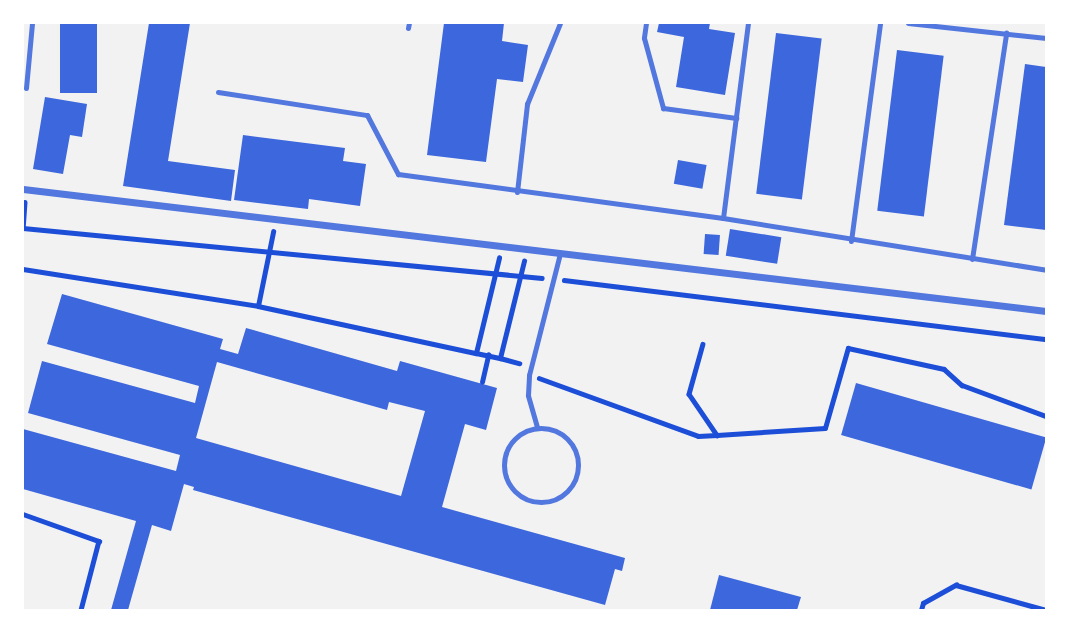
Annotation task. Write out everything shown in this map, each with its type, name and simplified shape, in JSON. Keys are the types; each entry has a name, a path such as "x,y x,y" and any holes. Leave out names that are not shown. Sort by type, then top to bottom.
{"street":[{"path":"23,189 1046,311"}],"lane":[{"path":"26,88 25,69 32,23"},
{"path":"517,192 527,104 560,23"},
{"path":"646,23 644,38 663,108 736,118"},
{"path":"723,218 748,23"},
{"path":"851,241 880,23"},
{"path":"908,23 1046,38"},
{"path":"972,259 1006,33"},
{"path":"218,92 367,115 398,174 723,218 851,241 1046,270"},
{"path":"537,427 528,395 529,375 560,253"},
{"path":"537,427 552,429 566,437 575,449 579,464 575,480 566,492 553,500 537,502 522,497 511,486 504,472 504,457 510,443 522,432 537,427"}],"path":[{"path":"258,306 271,252 274,220"},
{"path":"23,228 552,279 1046,339"},
{"path":"475,354 501,247"},
{"path":"23,269 258,306 500,358 527,250"},
{"path":"704,344 689,394 717,435"},
{"path":"529,375 698,436 825,428 848,348 944,369 962,386 1046,416"},
{"path":"482,382 488,355"},
{"path":"23,514 99,541 81,610"},
{"path":"921,610 923,603 956,585 1046,610"}],"building":[{"path":"60,23 97,23 97,93 60,93"},
{"path":"149,23 190,23 168,161 235,170 231,201 123,186"},
{"path":"444,23 504,23 502,41 528,45 523,82 497,79 486,162 427,155"},
{"path":"659,23 710,23 709,29 735,33 725,95 676,87 684,37 657,32"},
{"path":"776,33 822,39 802,199 756,194"},
{"path":"897,50 944,56 924,217 877,211"},
{"path":"1025,64 1046,67 1046,230 1004,225"},
{"path":"45,97 87,104 82,137 70,135 63,174 33,169"},
{"path":"243,135 345,148 343,161 366,164 360,206 309,199 308,209 234,200"},
{"path":"678,160 707,165 702,189 674,184"},
{"path":"730,229 781,237 777,264 726,256"},
{"path":"705,234 720,235 719,255 704,254"},
{"path":"62,294 223,339 220,349 238,354 246,328 397,371 400,361 497,388 486,430 465,424 442,507 625,558 622,571 615,569 605,605 193,490 194,487 184,484 171,531 152,525 128,610 111,610 136,521 23,489 23,429 176,471 180,455 28,413 42,361 195,403 199,386 47,344","holes":["217,362 387,410 389,402 425,411 401,496 196,438"]},
{"path":"856,383 1046,437 1031,489 841,435"},
{"path":"719,575 801,597 797,610 710,610"}]}
